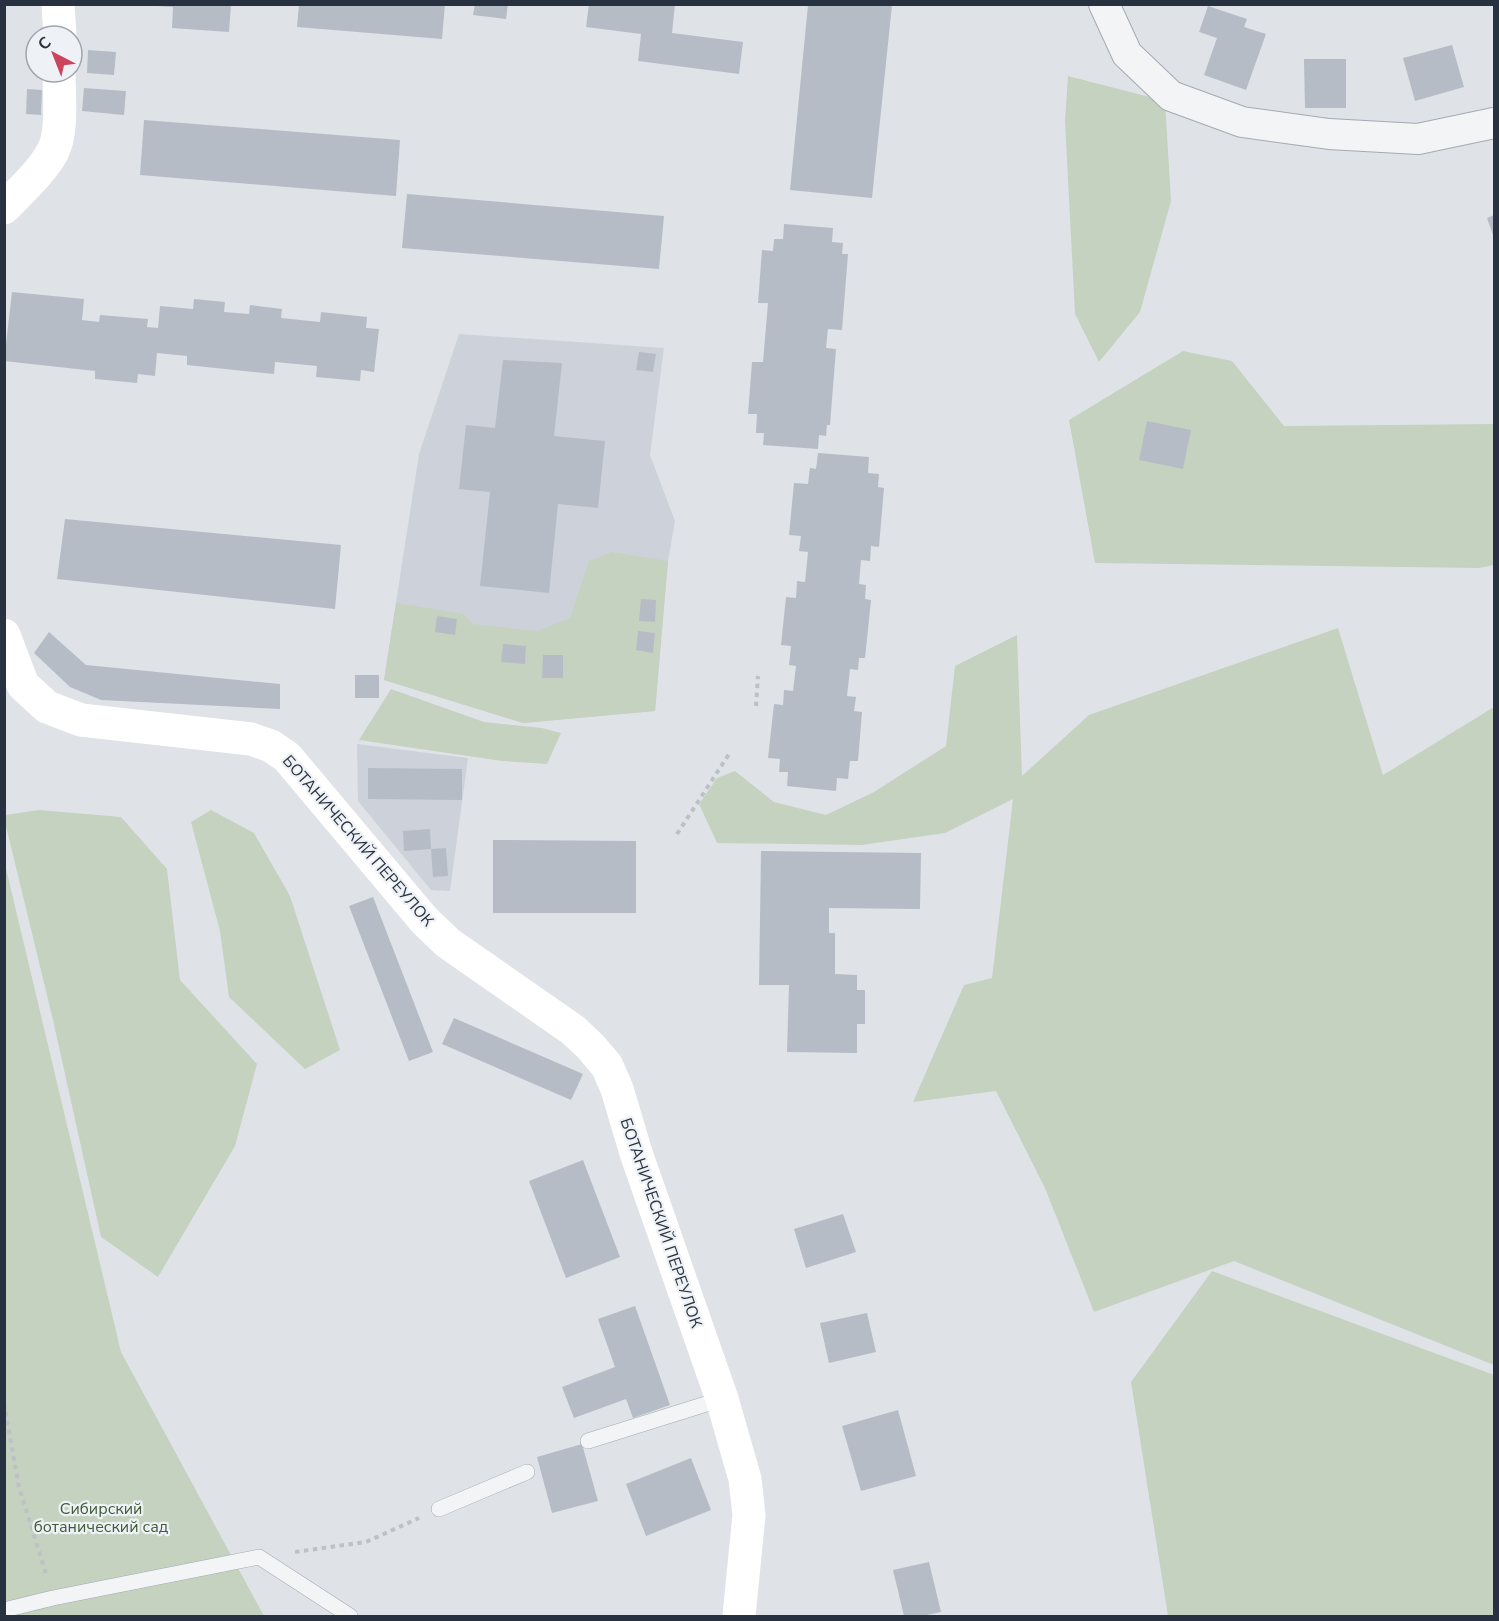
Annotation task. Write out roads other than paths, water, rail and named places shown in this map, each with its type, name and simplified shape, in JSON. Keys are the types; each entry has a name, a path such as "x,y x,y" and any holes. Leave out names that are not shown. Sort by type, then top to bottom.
{"street":[{"path":"58,4 59,24"},
{"path":"1104,4 1126,54 1171,96 1242,122 1329,134 1418,139 1494,123"},
{"path":"4,208 32,178 53,150 58,130 60,84"},
{"name":"БОТАНИЧЕСКИЙ ПЕРЕУЛОК","path":"4,636 22,685 47,707 81,720 251,739 271,746 287,757 424,920 448,943 573,1030 607,1066 722,1399 745,1479 749,1515 739,1617"}],"lane":[{"path":"588,1441 722,1399"},
{"path":"439,1509 527,1473"},
{"path":"4,1610 259,1557 350,1617"}],"park label":[{"name":"Сибирский ботанический сад","path":"101,1518"}]}
